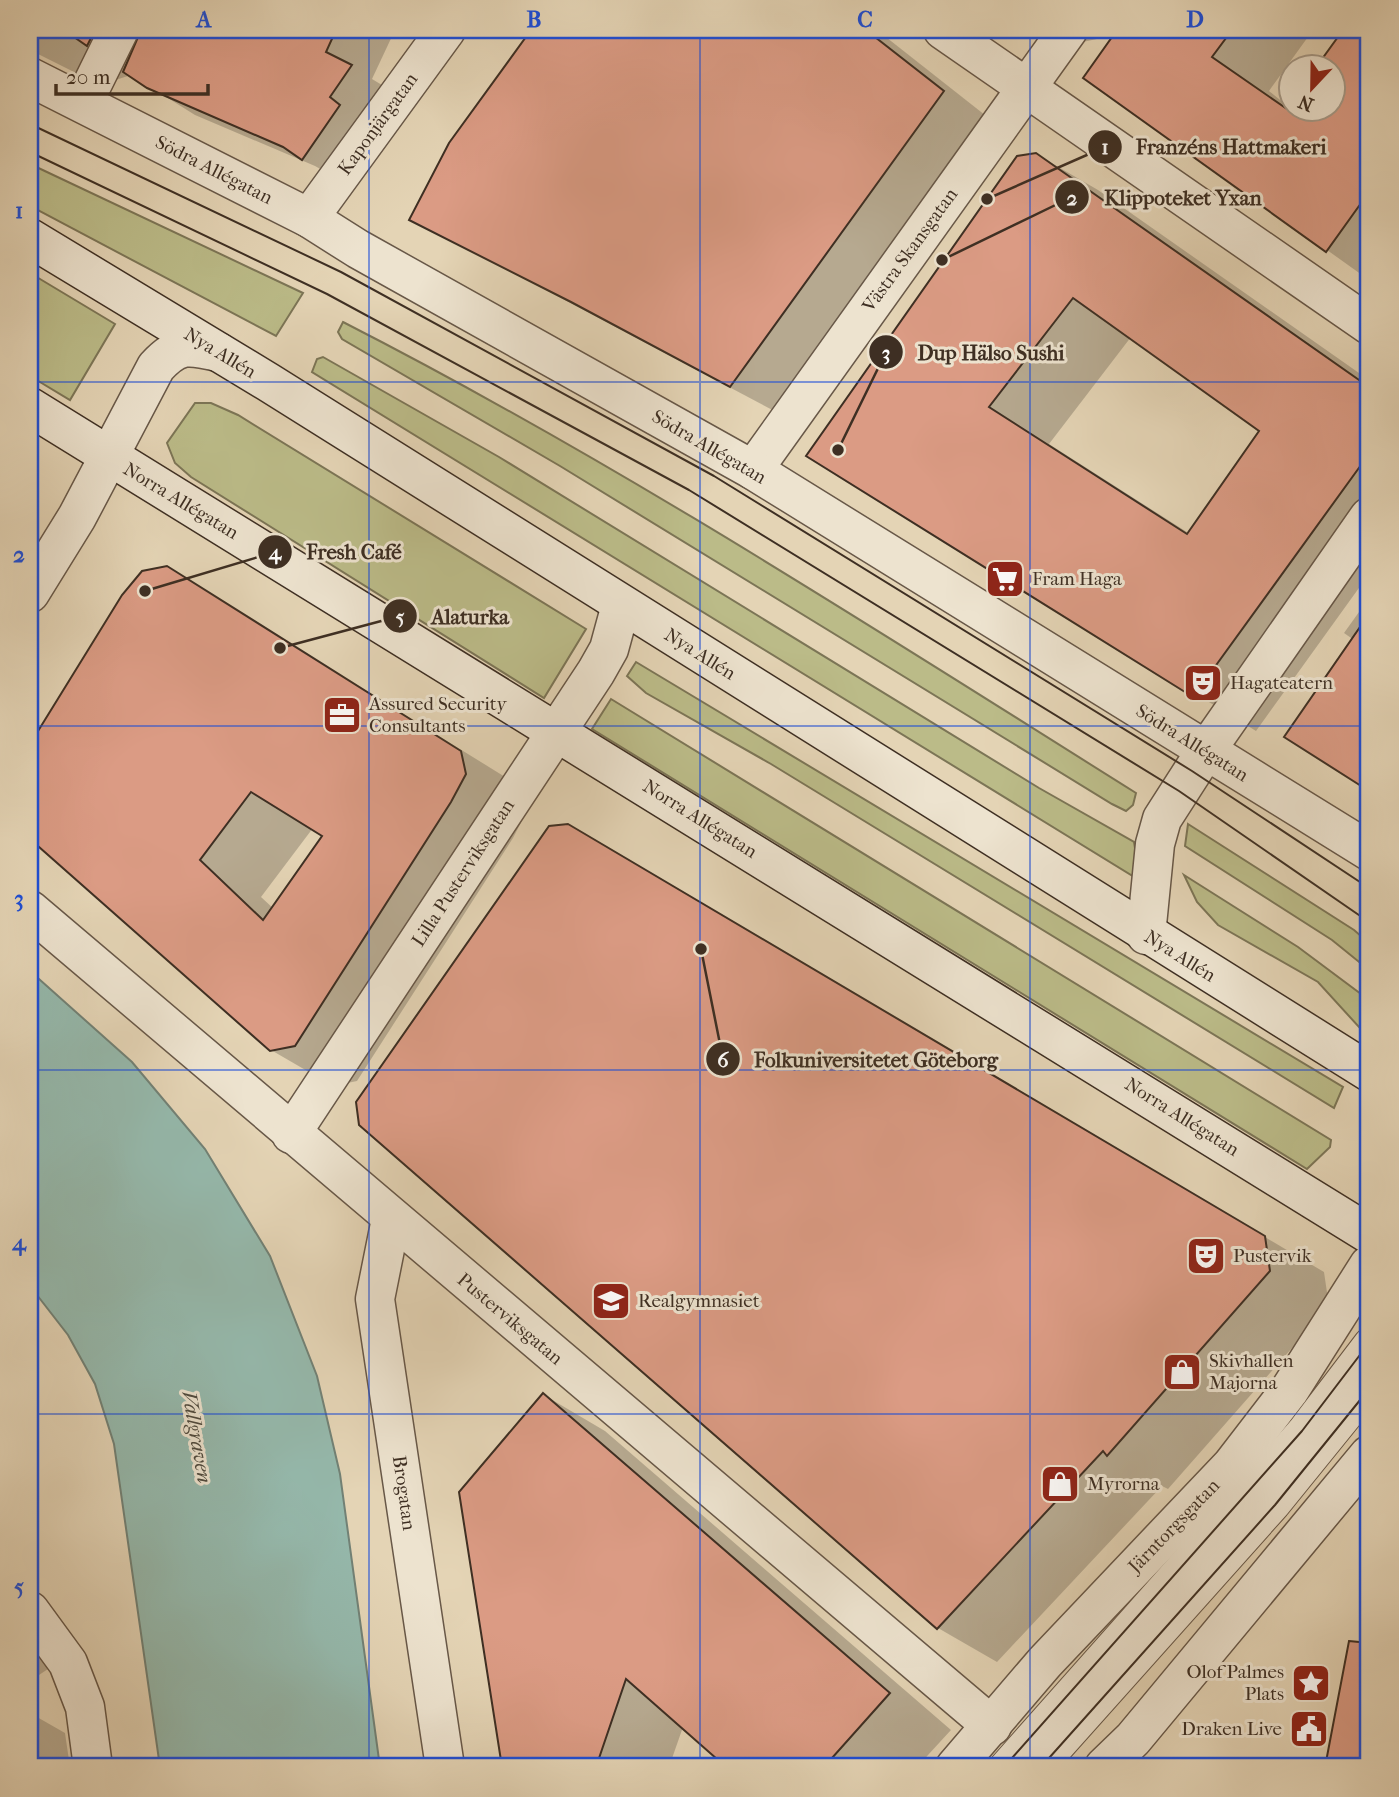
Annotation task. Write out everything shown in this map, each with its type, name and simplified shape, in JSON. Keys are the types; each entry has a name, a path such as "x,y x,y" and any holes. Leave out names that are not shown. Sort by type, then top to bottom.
{"street":[{"path":"83,103 119,30"},
{"name":"Kaponjärgatan","path":"309,218 446,30"},
{"path":"943,30 1369,325"},
{"name":"Västra Skansgatan","path":"753,470 1068,30"},
{"name":"Södra Allégatan","path":"30,76 309,218 358,249 753,470 1369,851"},
{"name":"Nya Allén","path":"30,238 218,352 1146,935 1369,1072"},
{"path":"30,593 110,457 156,367 170,352 190,346 218,352"},
{"name":"Norra Allégatan","path":"30,407 557,730 1369,1234"},
{"path":"1146,935 1155,844 1162,819 1205,752 1369,517"},
{"name":"Lilla Pusterviksgatan","path":"291,1133 609,649 621,605"},
{"name":"Pusterviksgatan","path":"30,909 391,1219 990,1756"},
{"name":"Brogatan","path":"391,1219 375,1299 444,1767"},
{"name":"Järntorgsgatan","path":"990,1756 1045,1662 1232,1465 1289,1391 1369,1265"},
{"path":"1104,1767 1133,1739 1369,1455"},
{"path":"30,1611 68,1663 85,1707 93,1767"}],"lane":[{"path":"990,1756 1294,1441 1369,1343"},
{"path":"1041,1767 1275,1506 1369,1389"}],"green space":[{"path":"30,164 303,293 276,336 30,206"},
{"path":"30,273 115,324 70,400 30,376"},
{"path":"343,322 546,432 745,549 1136,793 1133,805 1126,811 1112,804 560,466 342,339 338,332"},
{"path":"323,357 499,457 1039,788 1134,842 1139,872 1136,878 312,372 317,359"},
{"path":"195,403 211,403 238,415 586,629 544,698 191,477 175,463 167,443"},
{"path":"636,662 1343,1087 1334,1108 771,764 646,693 627,676"},
{"path":"611,699 1331,1140 1330,1147 1307,1169 592,729"},
{"path":"1188,824 1354,930 1369,943 1369,970 1332,940 1185,846"},
{"path":"1184,875 1298,947 1369,1000 1369,1038 1318,982 1218,925 1197,902"}],"water":[{"name":"Vallgraven","path":"30,971 132,1062 205,1149 270,1256 317,1376 340,1474 380,1767 160,1767 114,1444 95,1384 68,1335 30,1286"}],"building":[{"path":"64,30 95,30 87,46"},
{"path":"141,30 336,30 326,52 352,65 330,97 340,105 302,160 283,147 147,88 123,72"},
{"path":"531,30 866,30 944,91 730,387 409,220 449,143"},
{"path":"1117,30 1232,30 1212,57 1276,101 1276,122 1346,122 1346,52 1327,52 1343,30 1369,30 1369,192 1326,252 1083,78"},
{"path":"1036,153 1369,387 1369,454 1193,697 806,456 1017,156","holes":["1073,298 1259,431 1187,534 989,407"]},
{"path":"167,566 461,751 466,774 451,802 295,1046 270,1051 30,839 30,744 122,595 142,571","holes":["251,792 322,836 263,920 200,860"]},
{"path":"1369,614 1369,791 1284,737"},
{"path":"568,824 1265,1236 1270,1271 1107,1456 1103,1451 937,1629 359,1125 356,1102 549,826"},
{"path":"543,1393 890,1693 824,1767 726,1767 626,1679 596,1767 502,1767 459,1492"},
{"path":"1349,1641 1369,1643 1369,1767 1325,1767"}],"tram line":[{"path":"30,124 341,272 714,476 1192,771 1369,888"},
{"path":"30,152 327,294 689,490 1179,791 1369,922"},
{"path":"1004,1767 1302,1431 1369,1343"},
{"path":"1041,1767 1275,1505 1369,1389"}],"place":[{"name":"Franzéns Hattmakeri","path":"987,199"},
{"name":"Klippoteket Yxan","path":"942,260"},
{"name":"Dup Hälso Sushi","path":"838,450"},
{"name":"Fram Haga","path":"1005,579"},
{"name":"Fresh Café","path":"145,591"},
{"name":"Alaturka","path":"280,648"},
{"name":"Hagateatern","path":"1203,683"},
{"name":"Assured Security Consultants","path":"342,715"},
{"name":"Folkuniversitetet Göteborg","path":"701,949"},
{"name":"Pustervik","path":"1206,1256"},
{"name":"Realgymnasiet","path":"611,1301"},
{"name":"Skivhallen Majorna","path":"1182,1372"},
{"name":"Myrorna","path":"1060,1484"},
{"name":"Olof Palmes Plats","path":"1311,1683"},
{"name":"Draken Live","path":"1309,1729"}]}
